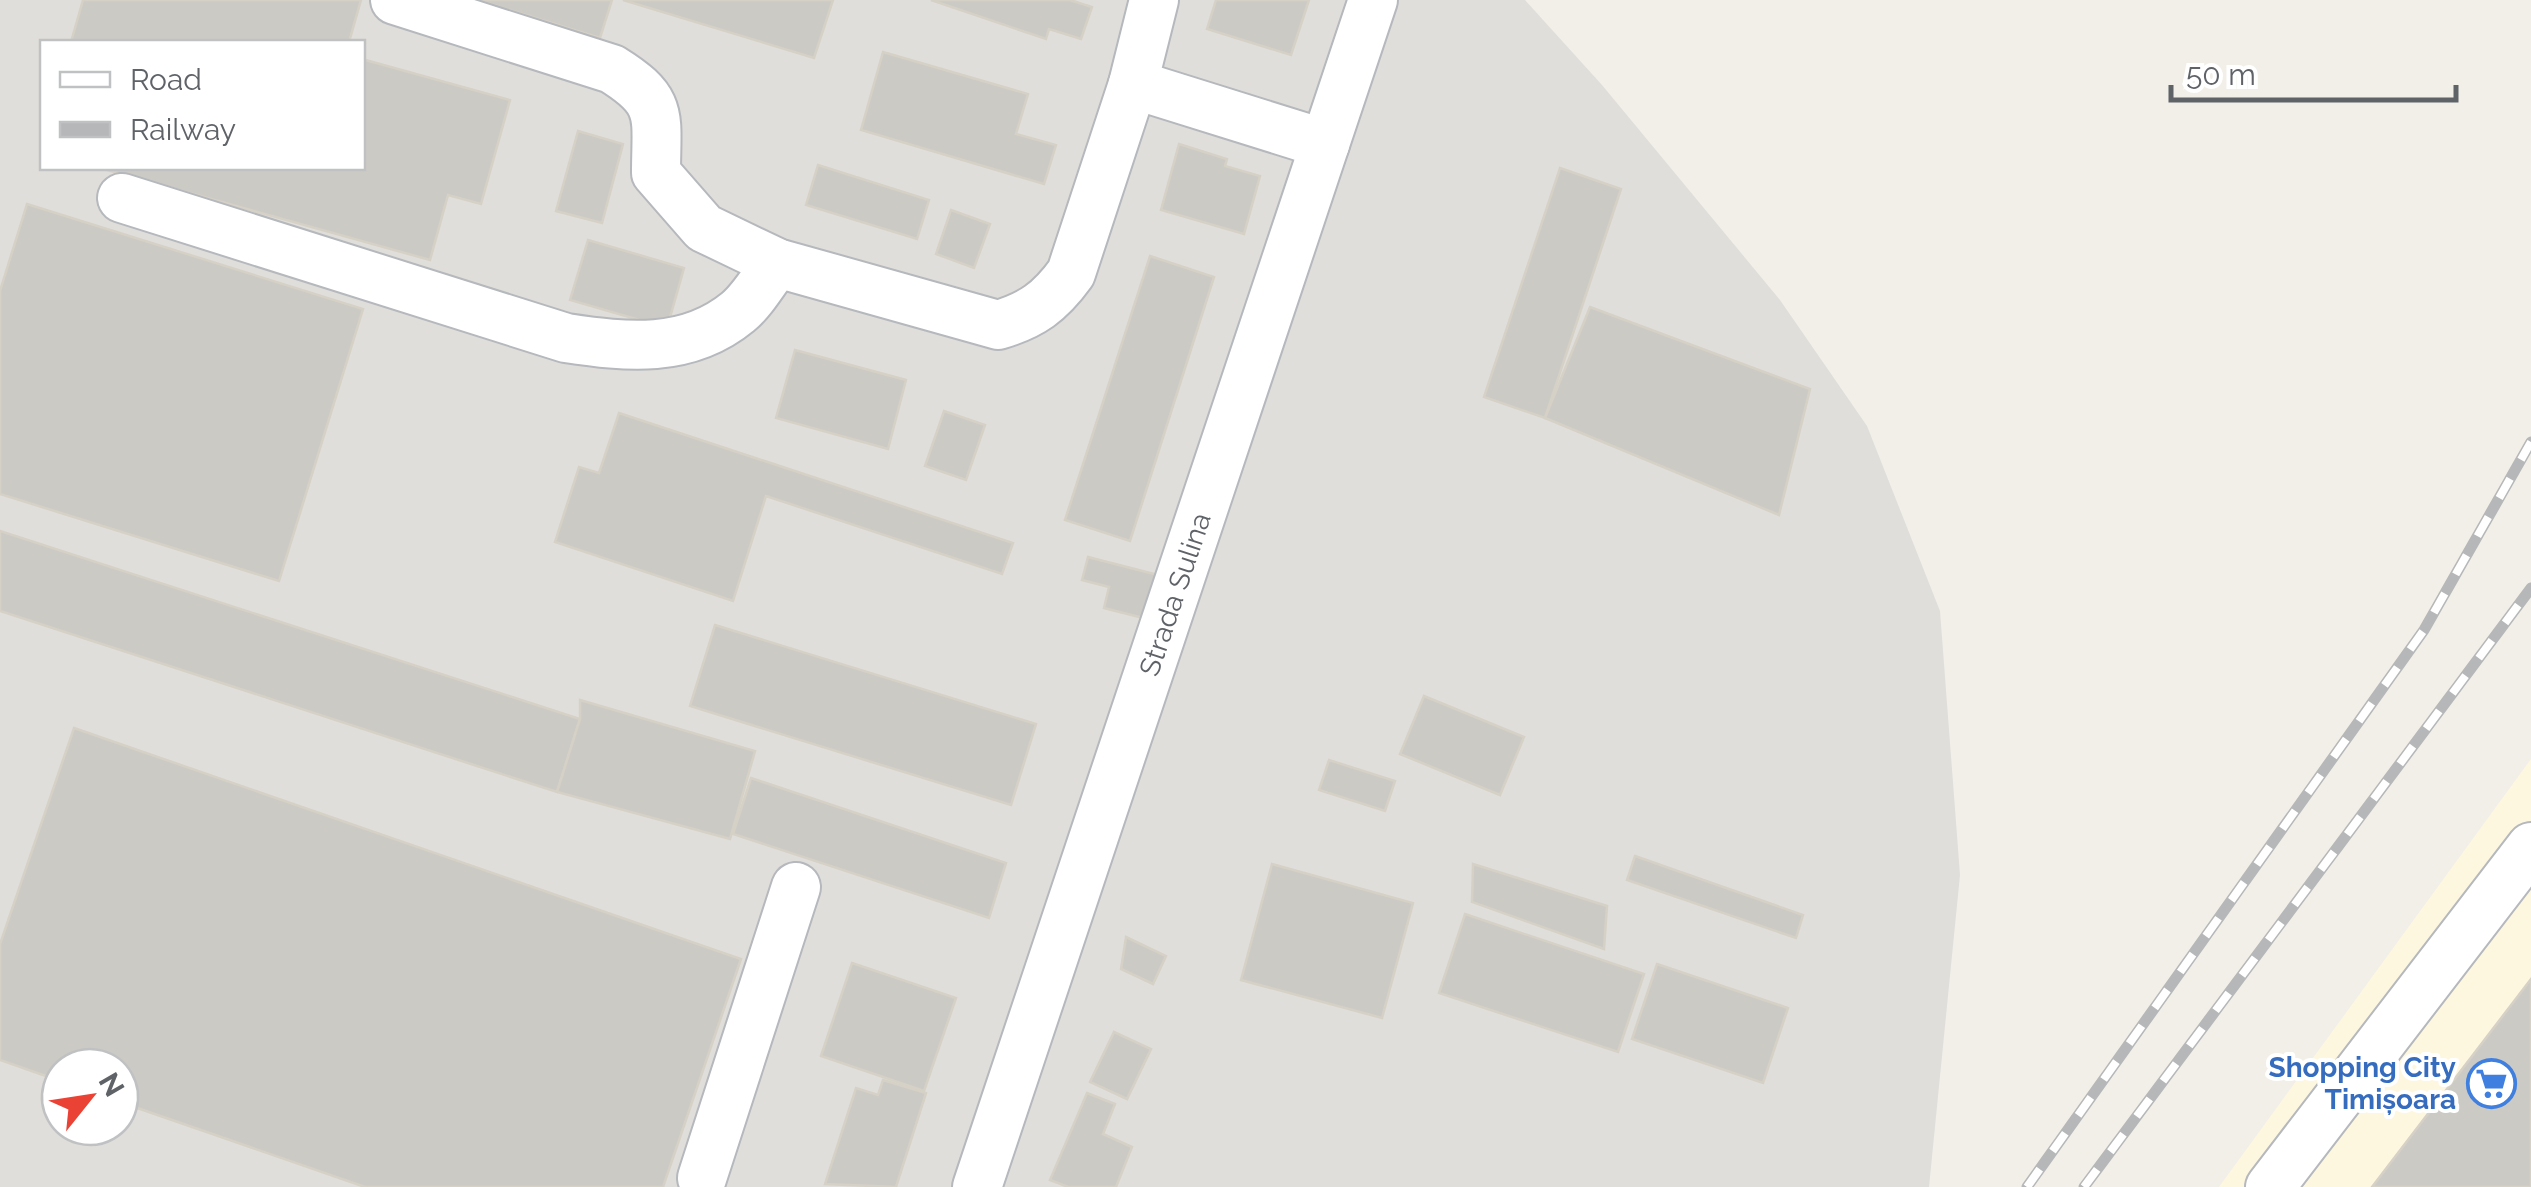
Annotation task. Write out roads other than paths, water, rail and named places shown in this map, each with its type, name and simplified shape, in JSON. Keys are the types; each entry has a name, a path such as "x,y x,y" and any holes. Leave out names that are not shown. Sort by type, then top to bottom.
{"street":[{"path":"395,0 612,68 638,84 655,105 656,173 704,228 776,263 998,325 1029,316 1053,298 1071,274 1133,84 1154,0"},
{"name":"Strada Sulina","path":"977,1187 1373,0"},
{"path":"1133,84 1324,144"},
{"path":"122,198 566,338 617,345 666,346 699,334 739,312 776,263"},
{"path":"2270,1187 2531,846"},
{"path":"702,1178 796,887"}],"railway":[{"path":"2027,1187 2424,630 2531,442"},
{"path":"2084,1187 2531,588"}],"place":[{"name":"Shopping City Timișoara","path":"2491,1083"}]}
